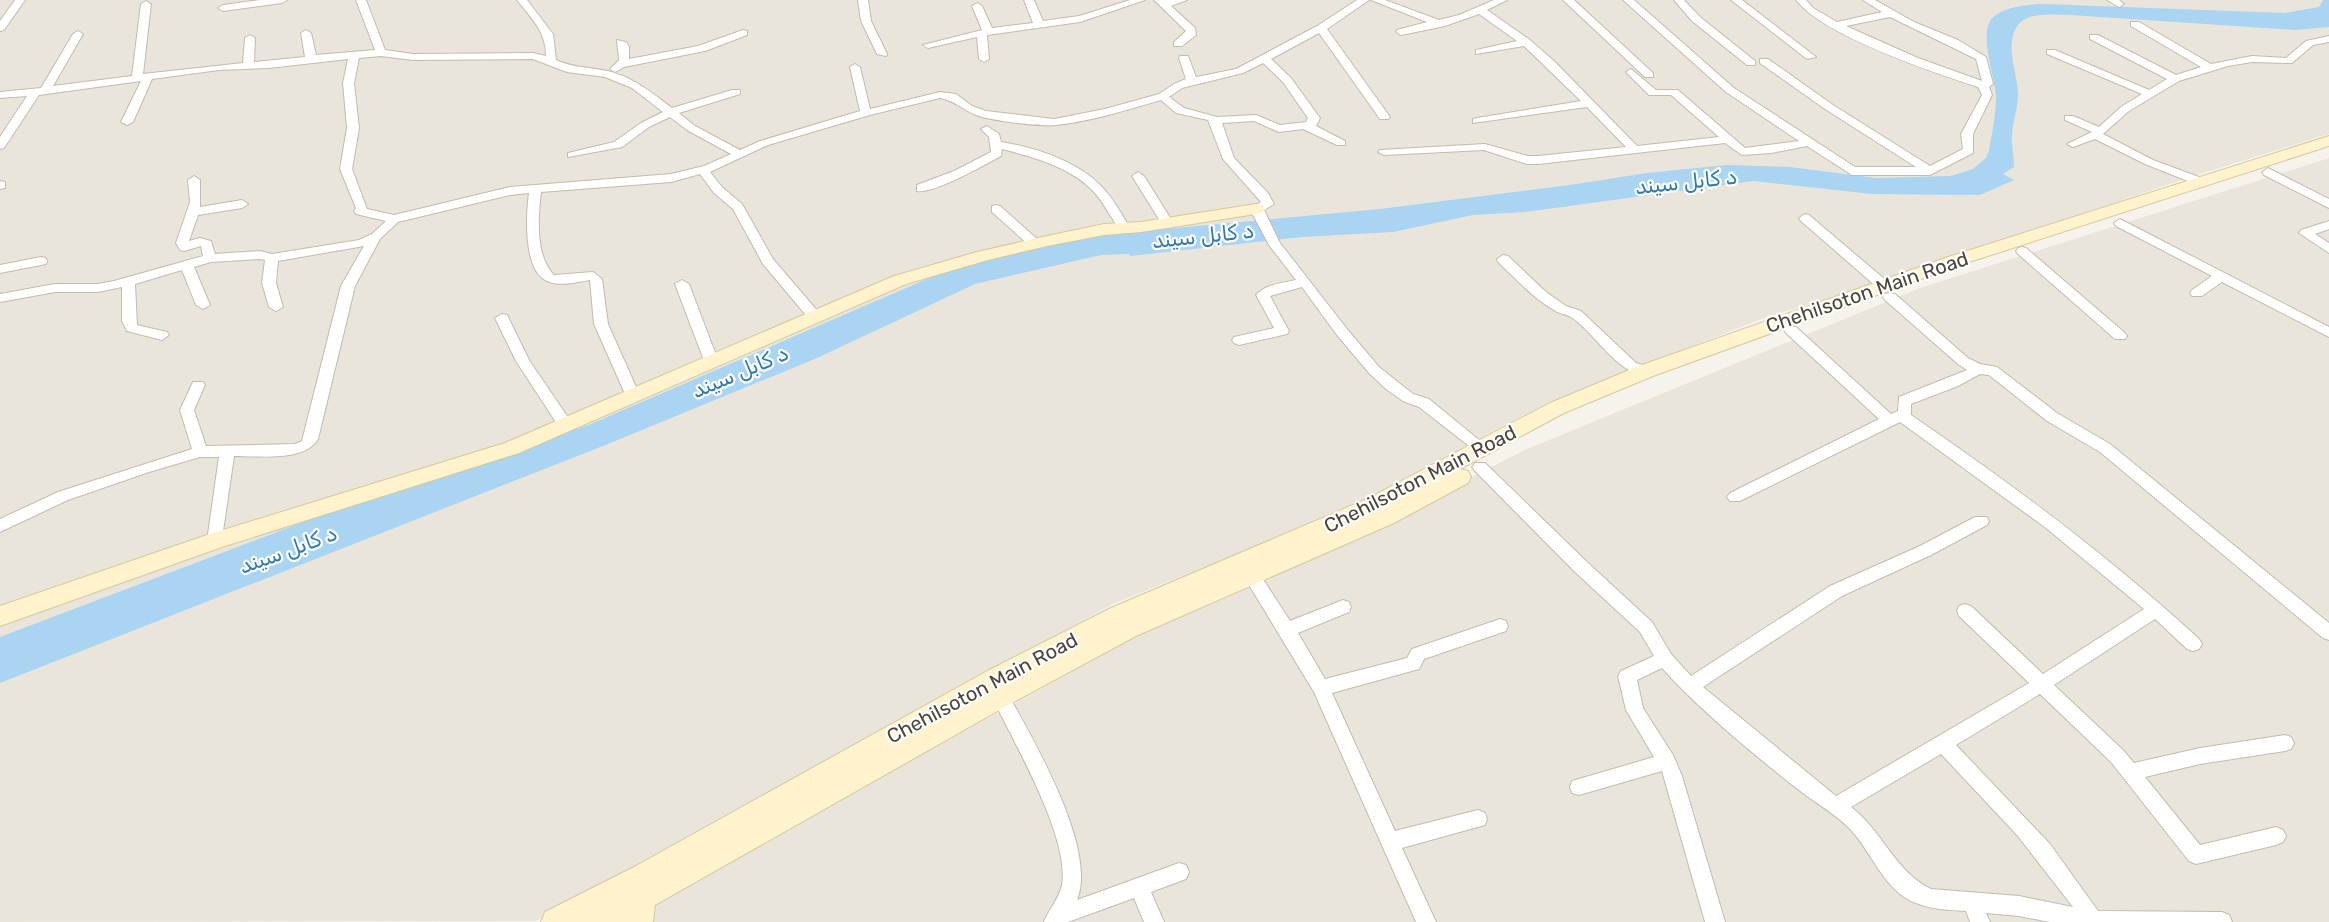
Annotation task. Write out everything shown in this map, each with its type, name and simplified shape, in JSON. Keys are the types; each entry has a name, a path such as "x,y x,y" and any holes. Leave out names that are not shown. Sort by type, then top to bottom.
{"main road":[{"name":"Chehilsoton Main Road","path":"555,922 642,899 998,676 1119,615 1375,505 1569,418 1887,291 1954,261 2329,141"},
{"name":"Chehilsoton Main Road","path":"598,922 1001,697 1128,629 1386,517 1557,408 1646,371 1887,291 2120,223 2329,152"},
{"path":"0,616 215,541 512,448 900,280 952,263 1034,243 1123,226 1141,227 1259,212"}],"street":[{"path":"223,8 282,0"},
{"path":"362,0 381,53"},
{"path":"522,0 545,28 552,42 551,61"},
{"path":"863,0 866,21 882,54"},
{"path":"1029,0 1040,26"},
{"path":"928,45 1104,13 1107,9 1140,0"},
{"path":"1162,2 1182,0"},
{"path":"355,55 348,69 353,125 346,172 362,208 360,211 394,219 510,191 645,182 671,178 703,170 764,143 866,113 948,95 968,108 984,114 1054,122 1106,112 1163,96 1178,86 1192,81 1239,71 1321,28 1364,0"},
{"path":"1376,0 1441,24"},
{"path":"1401,32 1441,24 1502,0"},
{"path":"1568,0 1650,76"},
{"path":"1628,0 1730,90 1806,143 1852,171 1930,171 1969,150 1967,134 1987,95 1983,85"},
{"path":"1679,0 1696,19 1751,63"},
{"path":"1736,0 1811,57"},
{"path":"1801,0 1804,6 1834,26 1947,74 1983,85 1988,84 1981,57 1975,52 1910,24 1868,0"},
{"path":"0,5 19,2"},
{"path":"0,28 19,2"},
{"path":"1162,2 1186,23 1192,33 1178,44"},
{"path":"127,122 143,78 146,4"},
{"path":"977,6 985,33 984,59"},
{"path":"1480,9 1526,42 1635,150"},
{"path":"1834,26 1892,13"},
{"path":"2135,24 2211,69"},
{"path":"1321,28 1384,117"},
{"path":"306,33 311,59"},
{"path":"607,74 622,64 701,49 743,33"},
{"path":"0,146 78,34"},
{"path":"2094,37 2175,79"},
{"path":"248,66 250,38"},
{"path":"2073,144 2098,133 2125,109 2175,79 2226,63 2252,59 2288,61 2310,43 2329,39"},
{"path":"621,42 624,46 622,64"},
{"path":"1480,52 1526,42"},
{"path":"2051,52 2150,94"},
{"path":"0,95 219,67 269,65 381,53 413,57 533,56 567,69 607,74 636,86 691,128 737,153"},
{"path":"1184,58 1192,81"},
{"path":"1264,58 1287,80 1314,118 1309,128"},
{"path":"1764,61 1829,107 1930,171"},
{"path":"855,67 866,113"},
{"path":"1631,72 1653,93 1674,92 1742,152 1771,150 1806,143"},
{"path":"572,155 618,145 645,125 671,112 736,92"},
{"path":"1163,96 1176,109 1211,116 1215,120 1229,159 1264,196 1268,204 1259,212 1274,243 1305,282 1347,342 1395,388 1414,402 1424,404 1481,458 1581,567 1646,627 1665,659 1689,686 1804,783 1856,822 1900,880 1911,890 1929,899 2019,906 2048,917 2093,921 2222,922"},
{"path":"1477,121 1589,103"},
{"path":"1215,120 1256,118 1279,129 1304,125 1341,143"},
{"path":"2069,118 2149,162 2203,183"},
{"path":"921,188 958,174 997,154 995,136 987,129"},
{"path":"1384,152 1485,147 1527,160 1538,160 1725,141"},
{"path":"997,145 1011,146 1089,180 1104,196 1123,226"},
{"path":"703,170 718,190 738,207 768,261 815,317"},
{"path":"2268,172 2329,204"},
{"path":"1138,177 1168,224"},
{"path":"194,180 195,202 182,243 184,247 200,242 207,244 210,258"},
{"path":"535,190 531,224 541,269 550,278 560,280 593,276 596,279 601,324 633,396"},
{"path":"193,212 242,204"},
{"path":"996,209 1034,243"},
{"path":"1805,218 1963,361 1977,369 1992,370 2052,417 2105,448 2329,633"},
{"path":"0,526 63,496 200,452 296,449 307,445 312,439 348,286 374,239 394,219"},
{"path":"2120,223 2329,333"},
{"path":"2329,225 2305,233 2329,249"},
{"path":"0,298 55,288 98,288 128,282 186,263 210,258 260,255 272,258 338,248 374,239"},
{"path":"2022,251 2120,336"},
{"path":"272,258 269,283 276,307"},
{"path":"1503,259 1541,295 1561,309 1576,314 1631,366 1646,371"},
{"path":"0,269 41,261"},
{"path":"186,263 203,305"},
{"path":"2197,293 2222,276"},
{"path":"128,282 129,321 132,328 162,335"},
{"path":"1239,340 1282,331 1263,295 1269,291 1305,282"},
{"path":"682,284 712,363"},
{"path":"502,318 523,361 566,426"},
{"path":"1791,330 1896,418 2024,502 2106,565 2193,644"},
{"path":"1735,497 1905,413 1904,401 1925,391 1970,377 1977,369"},
{"path":"198,385 187,411 200,452"},
{"path":"215,541 227,452"},
{"path":"1689,686 1720,670 1759,645 1795,616 1838,590 1911,557 1981,521"},
{"path":"1251,574 1321,688 1426,922"},
{"path":"1287,630 1343,607"},
{"path":"1835,806 1943,744 2157,609"},
{"path":"1965,611 2117,756 2196,855 2276,836"},
{"path":"1321,688 1413,664 1418,654 1500,626"},
{"path":"1665,659 1627,676 1635,710 1667,761 1715,922"},
{"path":"1001,697 1032,757 1070,858 1072,882 1056,919"},
{"path":"2129,772 2200,756 2285,743"},
{"path":"1943,744 2076,891 2093,921"},
{"path":"1579,788 1667,761"},
{"path":"1389,842 1478,819"},
{"path":"1056,919 1179,872"},
{"path":"1140,886 1154,922"},
{"path":"1972,903 1980,922"}],"shaded area":[{"path":"0,0 2329,0 2329,134 2190,177 1890,280 1764,318 1547,403 1336,514 1115,603 536,921 0,922"},
{"path":"2329,158 2329,922 618,922 1136,637 1270,578 1527,449 1920,288"}],"water":[{"name":"د کابل سيند","path":"2323,0 2329,0 2329,27 2296,30 2071,15 2043,15 2028,18 2018,25 2012,42 2018,89 2012,134 2014,167 2003,174 2014,180 1980,195 1872,194 1753,181 1525,212 1473,215 1393,232 1302,237 1130,256 1129,254 1101,255 975,284 817,358 608,444 0,683 0,637 335,510 591,424 957,266 1101,235 1380,209 1647,173 1727,165 1790,167 1876,178 1951,176 1973,169 1986,158 1989,151 1996,96 1987,49 1987,30 1989,23 1998,13 2022,6 2044,4 2285,13 2319,7"}]}
